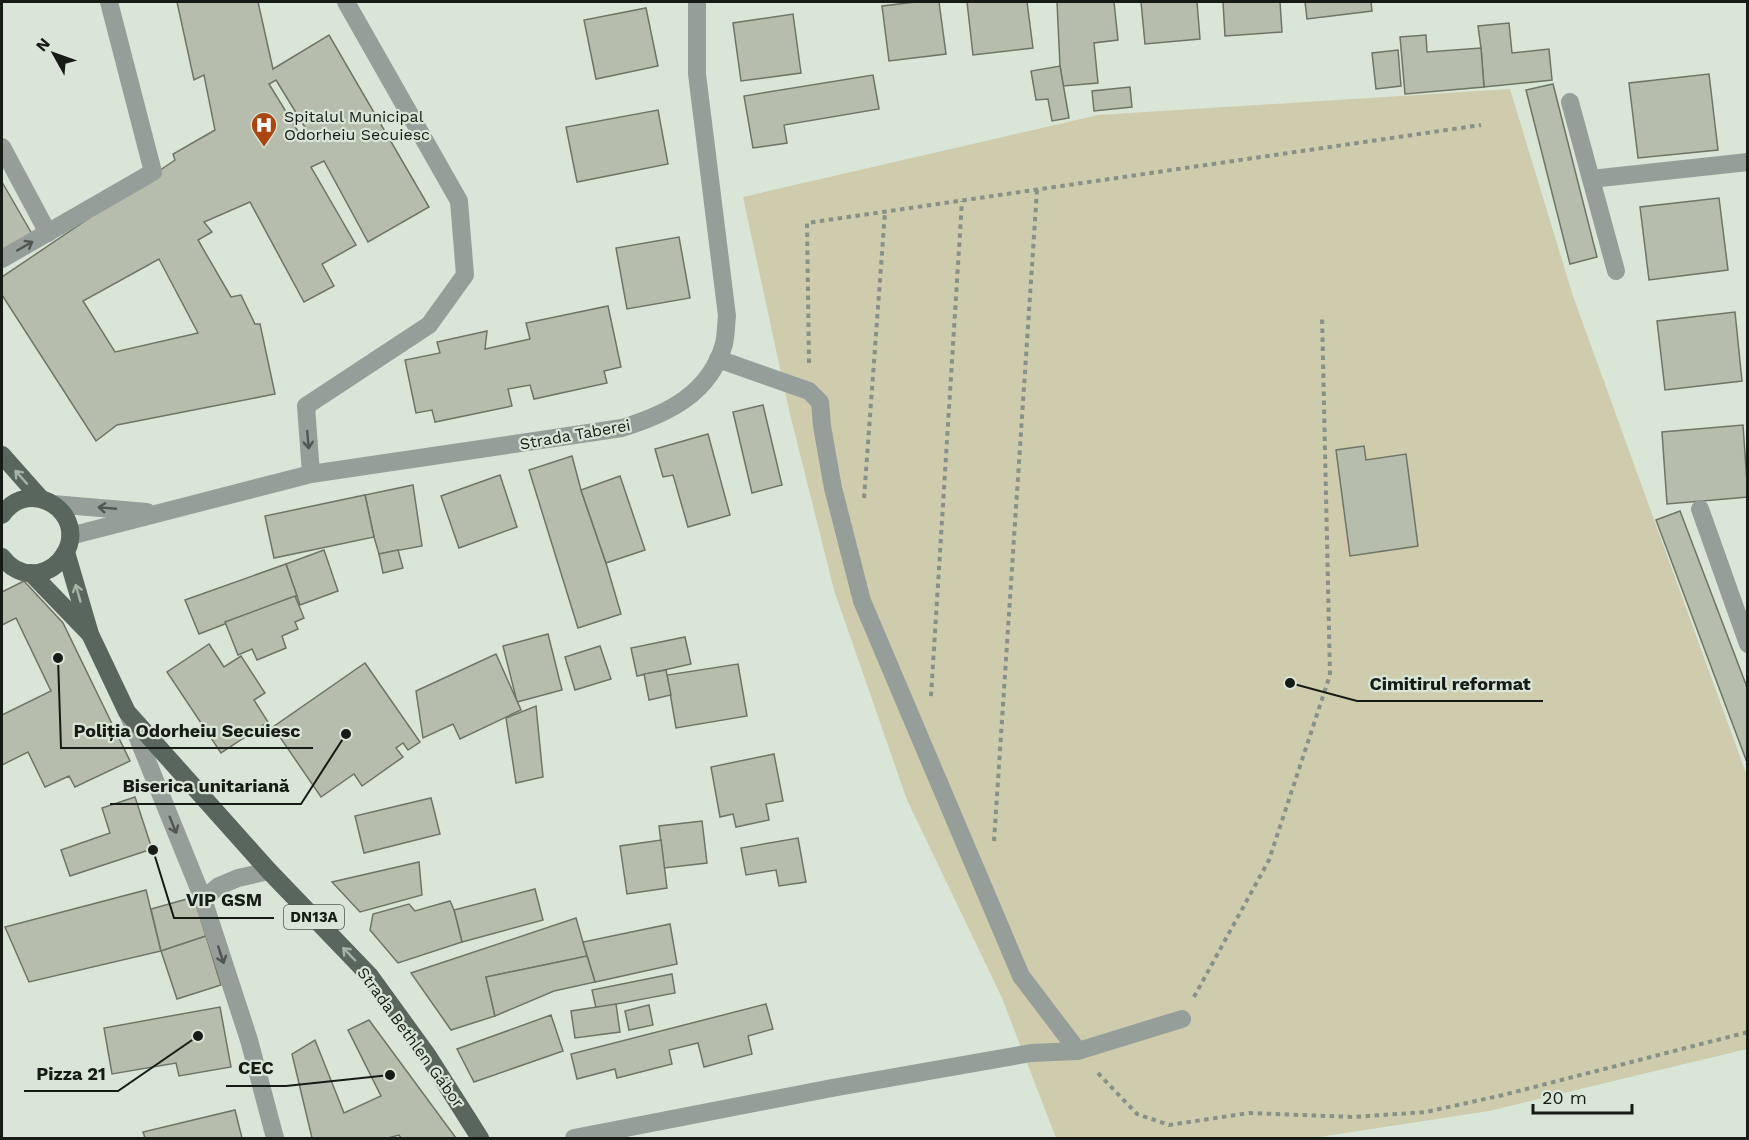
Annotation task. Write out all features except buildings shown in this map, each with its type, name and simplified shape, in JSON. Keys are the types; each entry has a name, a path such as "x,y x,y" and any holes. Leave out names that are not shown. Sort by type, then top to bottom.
{"main road":[{"name":"DN13A","path":"2,455 62,513 68,524 68,544 90,634"},
{"path":"2,515 5,509 28,498 47,501"},
{"path":"16,572 42,572 52,568 60,561 68,544"},
{"name":"DN13A","path":"2,557 16,572 90,634"},
{"name":"Strada Bethlen Gábor","path":"90,634 127,712 270,871 370,976 428,1056 480,1138"}],"street":[{"path":"2,259 153,172 109,2"},
{"path":"311,474 306,406 429,325 465,275 459,201 346,2"},
{"name":"Strada Taberei","path":"68,544 161,513 311,474 622,428 667,412 688,398 705,379 718,359 724,343 727,316 697,74 697,2"},
{"path":"1570,102 1616,272"},
{"path":"2,147 48,233"},
{"path":"1591,179 1748,162"},
{"path":"718,359 810,391 820,402 833,488 862,601 1021,976 1078,1052"},
{"path":"47,501 161,513"},
{"path":"1700,509 1748,644"},
{"path":"127,712 203,899 249,1040 275,1138"},
{"path":"203,899 219,886 238,878 270,871"},
{"path":"574,1138 832,1088 1019,1055 1078,1052 1182,1019"}],"path":[{"path":"810,391 807,223 1481,125"},
{"path":"993,843 1037,190"},
{"path":"930,706 962,201"},
{"path":"864,498 885,212"},
{"path":"1182,1019 1269,860 1330,675 1322,315"},
{"path":"1078,1052 1137,1114 1169,1125 1249,1113 1353,1117 1426,1112 1503,1095 1748,1032"}],"shaded area":[{"path":"1510,89 1573,296 1747,776 1747,1049 1489,1111 1313,1138 1056,1138 1002,998 907,800 834,590 789,410 743,197 1098,115"}],"place":[{"name":"Spitalul Municipal Odorheiu Secuiesc","path":"264,148"},
{"name":"Poliția Odorheiu Secuiesc","path":"58,658"},
{"name":"Cimitirul reformat","path":"1290,683"},
{"name":"Biserica unitariană","path":"346,734"},
{"name":"VIP GSM","path":"153,850"},
{"name":"Pizza 21","path":"198,1036"},
{"name":"CEC","path":"390,1075"}]}
